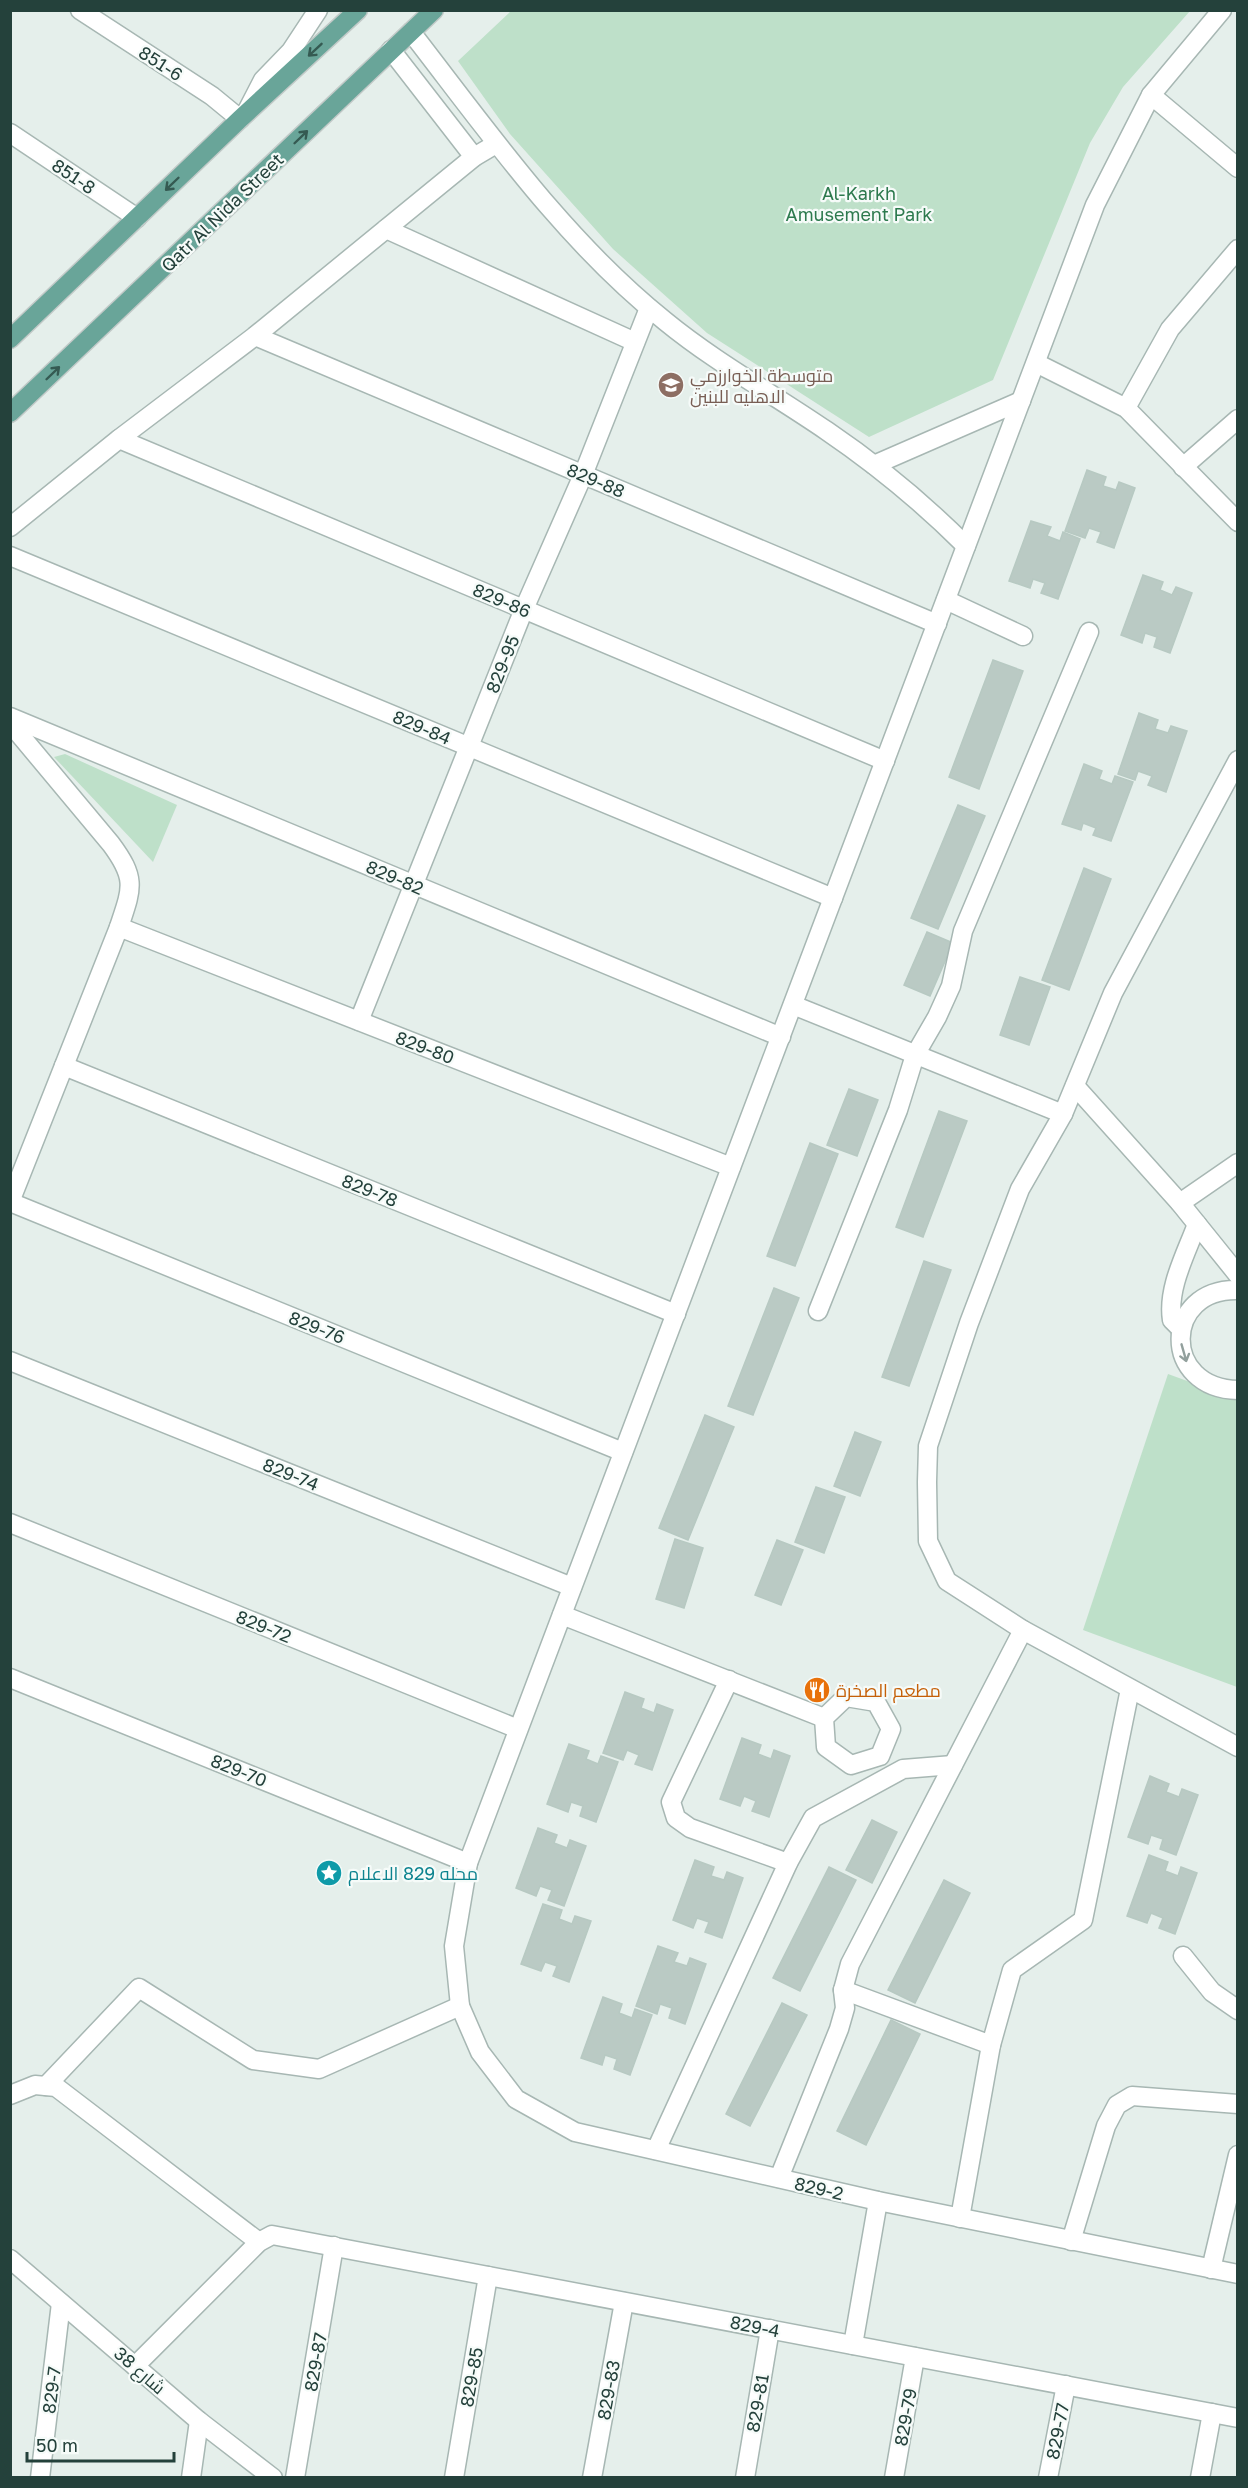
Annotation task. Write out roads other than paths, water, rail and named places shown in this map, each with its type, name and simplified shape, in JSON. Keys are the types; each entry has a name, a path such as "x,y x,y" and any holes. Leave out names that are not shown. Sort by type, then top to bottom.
{"main road":[{"path":"14,329 137,218 358,10"},
{"name":"Qatr Al Nida Street","path":"10,413 434,10"}],"street":[{"name":"851-6","path":"80,10 243,116"},
{"path":"243,116 263,80 291,51 318,10"},
{"name":"829-2","path":"1222,10 1152,95 1095,205 468,1863 454,1946 460,2006 480,2052 516,2099 575,2132 878,2201 1238,2274"},
{"path":"411,32 496,144 571,234 609,273 685,337 820,426 874,465 939,519 966,546"},
{"path":"392,50 474,157"},
{"path":"1152,95 1238,168"},
{"name":"851-8","path":"10,133 137,218"},
{"path":"10,527 119,439 255,336 474,157 496,144"},
{"path":"386,229 635,342"},
{"path":"1126,408 1170,329 1238,249"},
{"name":"829-95","path":"359,1021 524,609 583,475 649,308"},
{"name":"829-88","path":"255,336 937,624"},
{"path":"1036,363 1126,408 1238,522"},
{"path":"874,465 1021,401"},
{"path":"1183,467 1238,419"},
{"name":"829-86","path":"119,439 885,761"},
{"name":"829-84","path":"10,556 833,898"},
{"path":"946,600 1023,636"},
{"path":"818,1311 898,1110 915,1055 937,1017 951,986 963,932 1089,632"},
{"name":"829-82","path":"10,717 781,1037"},
{"path":"10,723 126,864 131,882 119,927 10,1202"},
{"path":"1238,760 1230,795 1174,876 1113,993 1063,1114 1020,1189 969,1323 928,1446 928,1541 947,1581 1023,1630 1238,1747"},
{"name":"829-80","path":"119,927 731,1167"},
{"path":"793,1005 1063,1114"},
{"name":"829-78","path":"64,1066 676,1314"},
{"path":"1075,1086 1180,1203 1238,1275"},
{"path":"1180,1203 1238,1163"},
{"name":"829-76","path":"10,1202 623,1452"},
{"path":"1181,1329 1172,1320 1170,1308 1178,1274 1197,1224"},
{"path":"1238,1290 1223,1290 1204,1296 1189,1310 1181,1329 1180,1349 1188,1368 1202,1382 1221,1389 1238,1389"},
{"name":"829-74","path":"10,1361 572,1587"},
{"name":"829-72","path":"10,1523 518,1729"},
{"path":"562,1615 824,1718"},
{"path":"779,2178 839,2029 845,2008 843,1990 850,1964 1023,1630"},
{"name":"829-70","path":"10,1678 468,1863"},
{"path":"729,1680 671,1802 676,1818 690,1828 788,1863"},
{"path":"960,2218 991,2045 1012,1970 1083,1920 1130,1689"},
{"path":"656,2150 788,1863 813,1818 903,1769 953,1765"},
{"path":"1183,1956 1212,1992 1238,2010"},
{"path":"45,2086 139,1988 253,2060 318,2069 460,2006"},
{"path":"843,1990 991,2045"},
{"path":"10,2095 35,2085 56,2087 265,2238 135,2366"},
{"path":"1071,2241 1106,2126 1117,2105 1132,2096 1238,2104"},
{"path":"1211,2269 1238,2155"},
{"path":"853,2345 878,2201"},
{"name":"829-4","path":"265,2238 334,2246 1238,2418"},
{"name":"829-87","path":"295,2478 334,2246"},
{"name":"شارع 38","path":"10,2259 199,2421 273,2478"},
{"name":"829-85","path":"454,2478 488,2276"},
{"name":"829-83","path":"592,2478 624,2302"},
{"name":"829-7","path":"40,2478 61,2303"},
{"name":"829-81","path":"745,2478 770,2329"},
{"name":"829-79","path":"894,2478 915,2357"},
{"name":"829-77","path":"1048,2478 1066,2385"},
{"path":"1200,2478 1212,2414"},
{"path":"191,2478 199,2421"}],"place":[{"name":"متوسطة الخوارزمي الاهليه للبنين","path":"671,385"},
{"name":"مطعم الصخرة","path":"817,1690"},
{"name":"محله 829 الاعلام","path":"329,1873"}],"park label":[{"name":"Al-Karkh Amusement Park","path":"859,203"}]}
